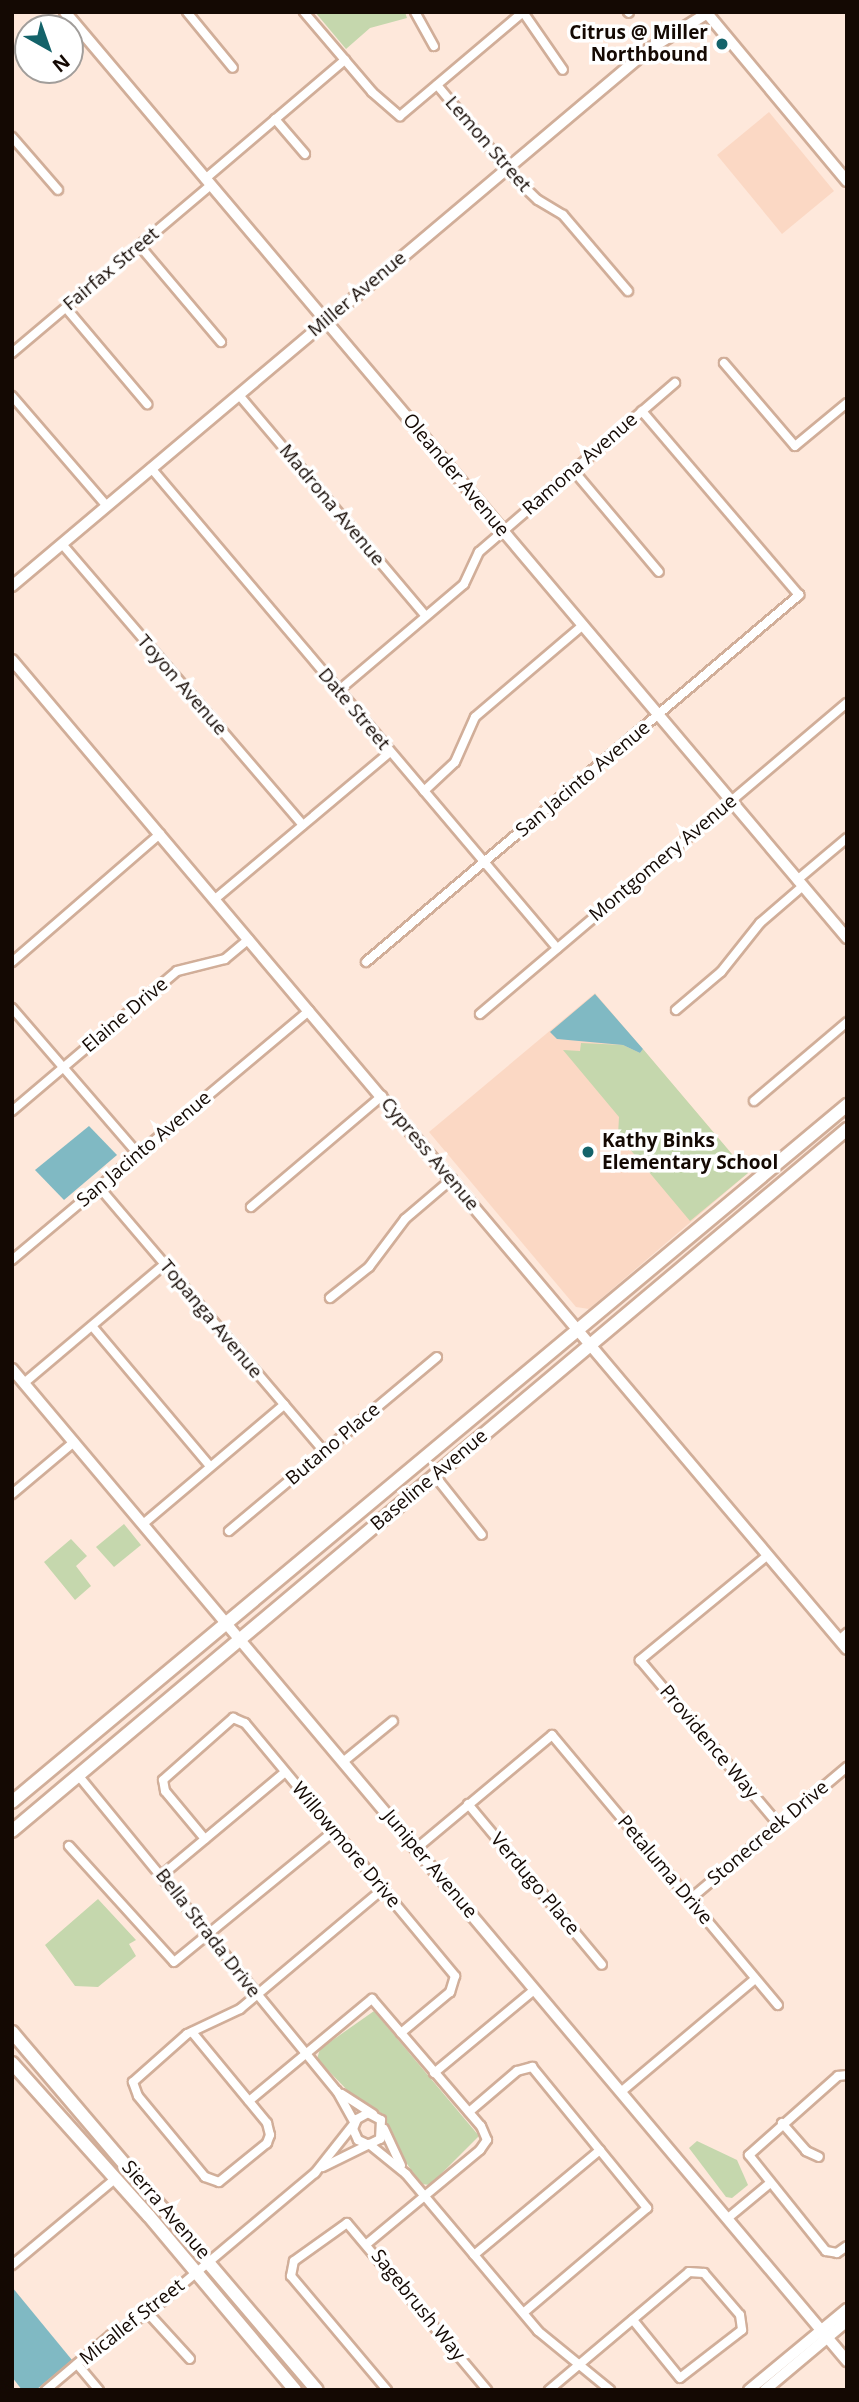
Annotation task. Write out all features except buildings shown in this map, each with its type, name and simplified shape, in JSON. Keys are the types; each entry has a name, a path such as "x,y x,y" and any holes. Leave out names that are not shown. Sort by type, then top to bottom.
{"main road":[{"name":"Baseline Avenue","path":"12,1802 847,1105"},
{"name":"Baseline Avenue","path":"12,1831 847,1129"},
{"name":"Sierra Avenue","path":"12,2032 317,2390"},
{"name":"Sierra Avenue","path":"12,2063 116,2178 295,2390"}],"street":[{"path":"187,12 233,68"},
{"path":"304,12 345,60 400,116 523,12 563,70"},
{"path":"415,12 434,46"},
{"path":"707,12 847,181"},
{"name":"Miller Avenue","path":"12,586 663,38 707,12"},
{"name":"Oleander Avenue","path":"68,13 847,938"},
{"name":"Fairfax Street","path":"12,353 139,245 275,119 345,60"},
{"name":"Lemon Street","path":"438,85 507,167 538,200 563,215 628,291"},
{"path":"275,119 304,154"},
{"path":"12,137 58,190"},
{"path":"139,245 221,342"},
{"path":"66,307 146,404"},
{"path":"724,363 795,446 847,402"},
{"name":"Ramona Avenue","path":"338,691 464,584 479,552 675,383"},
{"name":"Madrona Avenue","path":"239,395 426,616"},
{"path":"12,396 107,506"},
{"name":"San Jacinto Avenue","path":"366,962 799,596 642,411"},
{"name":"Date Street","path":"152,468 557,948"},
{"path":"573,470 659,572"},
{"name":"Toyon Avenue","path":"62,544 303,825"},
{"path":"424,792 455,762 475,718 583,625"},
{"name":"Cypress Avenue","path":"12,660 768,1555 843,1636 847,1649"},
{"name":"Montgomery Avenue","path":"480,1014 847,703"},
{"path":"215,899 390,752"},
{"path":"12,962 160,834"},
{"path":"676,1010 721,972 760,923 847,838"},
{"name":"Elaine Drive","path":"12,1111 177,971 225,959 249,939"},
{"path":"12,1008 138,1154"},
{"name":"San Jacinto Avenue","path":"12,1261 309,1011"},
{"path":"754,1101 847,1022"},
{"path":"251,1207 382,1096"},
{"path":"330,1298 369,1267 405,1219 452,1179"},
{"name":"Topanga Avenue","path":"99,1187 324,1451"},
{"path":"24,1383 165,1264"},
{"path":"92,1326 211,1465"},
{"name":"Butano Place","path":"229,1531 437,1357"},
{"name":"Juniper Avenue","path":"12,1369 847,2361"},
{"path":"143,1524 284,1405"},
{"path":"12,1494 74,1442"},
{"path":"435,1476 482,1535"},
{"name":"Providence Way","path":"768,1555 640,1660 778,1825"},
{"name":"Willowmore Drive","path":"205,1839 165,1791 163,1780 233,1718 245,1723 455,1976 450,1992 401,2033"},
{"path":"344,1761 393,1721"},
{"name":"Petaluma Drive","path":"468,1804 552,1735 778,2005"},
{"name":"Stonecreek Drive","path":"689,1900 847,1767"},
{"path":"162,1875 285,1772"},
{"name":"Bella Strada Drive","path":"78,1775 212,1933 256,1995 337,2091 354,2124"},
{"path":"417,1848 468,1804"},
{"name":"Verdugo Place","path":"468,1804 602,1965"},
{"path":"69,1846 174,1962 334,1831"},
{"path":"192,2032 248,2101 271,2135 267,2143 219,2182 205,2177 138,2096 133,2082 167,2048 192,2032 240,2009 383,1889"},
{"path":"622,2091 755,1979"},
{"path":"434,2073 535,1989"},
{"path":"248,2101 372,1998 469,2112 487,2140 368,2243"},
{"path":"469,2112 517,2071 532,2067 647,2208 523,2313"},
{"path":"845,2074 782,2123 749,2155 769,2185 831,2254 847,2246"},
{"name":"Bella Strada Drive","path":"337,2091 373,2114"},
{"path":"406,2174 383,2125 373,2114 360,2116 354,2124 355,2137 406,2174 523,2313 610,2390"},
{"path":"782,2123 806,2151 819,2157"},
{"name":"Micallef Street","path":"315,2173 354,2124"},
{"path":"368,2144 380,2139 383,2125"},
{"name":"Micallef Street","path":"46,2390 148,2313 315,2173 368,2144"},
{"path":"474,2255 600,2150"},
{"path":"12,2265 116,2178"},
{"path":"728,2218 769,2185"},
{"name":"Sagebrush Way","path":"387,2390 291,2276 294,2261 347,2223 368,2243 487,2390"},
{"path":"549,2390 690,2272 704,2273 740,2315 742,2330 680,2378 633,2320"},
{"path":"765,2390 847,2309"},
{"path":"148,2313 190,2360"},
{"path":"749,2390 824,2334 847,2321"},
{"path":"77,2364 99,2390"}],"shaded area":[{"path":"769,112 834,191 782,234 717,155"},
{"name":"Kathy Binks Elementary School","path":"595,993 748,1173 589,1309 576,1307 429,1132"}],"green space":[{"path":"315,12 405,12 407,18 370,28 346,49"},
{"path":"581,1043 623,1045 640,1053 643,1049 748,1173 690,1221 618,1135 619,1117 563,1050 580,1051"},
{"path":"124,1524 141,1545 114,1567 96,1547"},
{"path":"71,1539 87,1556 76,1566 91,1586 75,1600 44,1562"},
{"path":"98,1899 136,1940 129,1944 136,1956 98,1987 75,1986 45,1945"},
{"path":"374,2011 479,2136 430,2185 421,2184 398,2151 383,2114 353,2096 317,2059 320,2049"},
{"path":"697,2141 737,2160 748,2185 732,2198 726,2197 689,2148"}],"water":[{"path":"595,994 643,1049 640,1053 623,1045 557,1039 550,1032"},
{"path":"89,1126 117,1155 64,1200 35,1170"},
{"path":"12,2287 72,2360 36,2390 22,2390 12,2377"}],"place":[{"name":"Citrus @ Miller Northbound","path":"722,44"},
{"name":"Kathy Binks Elementary School","path":"588,1152"}]}
